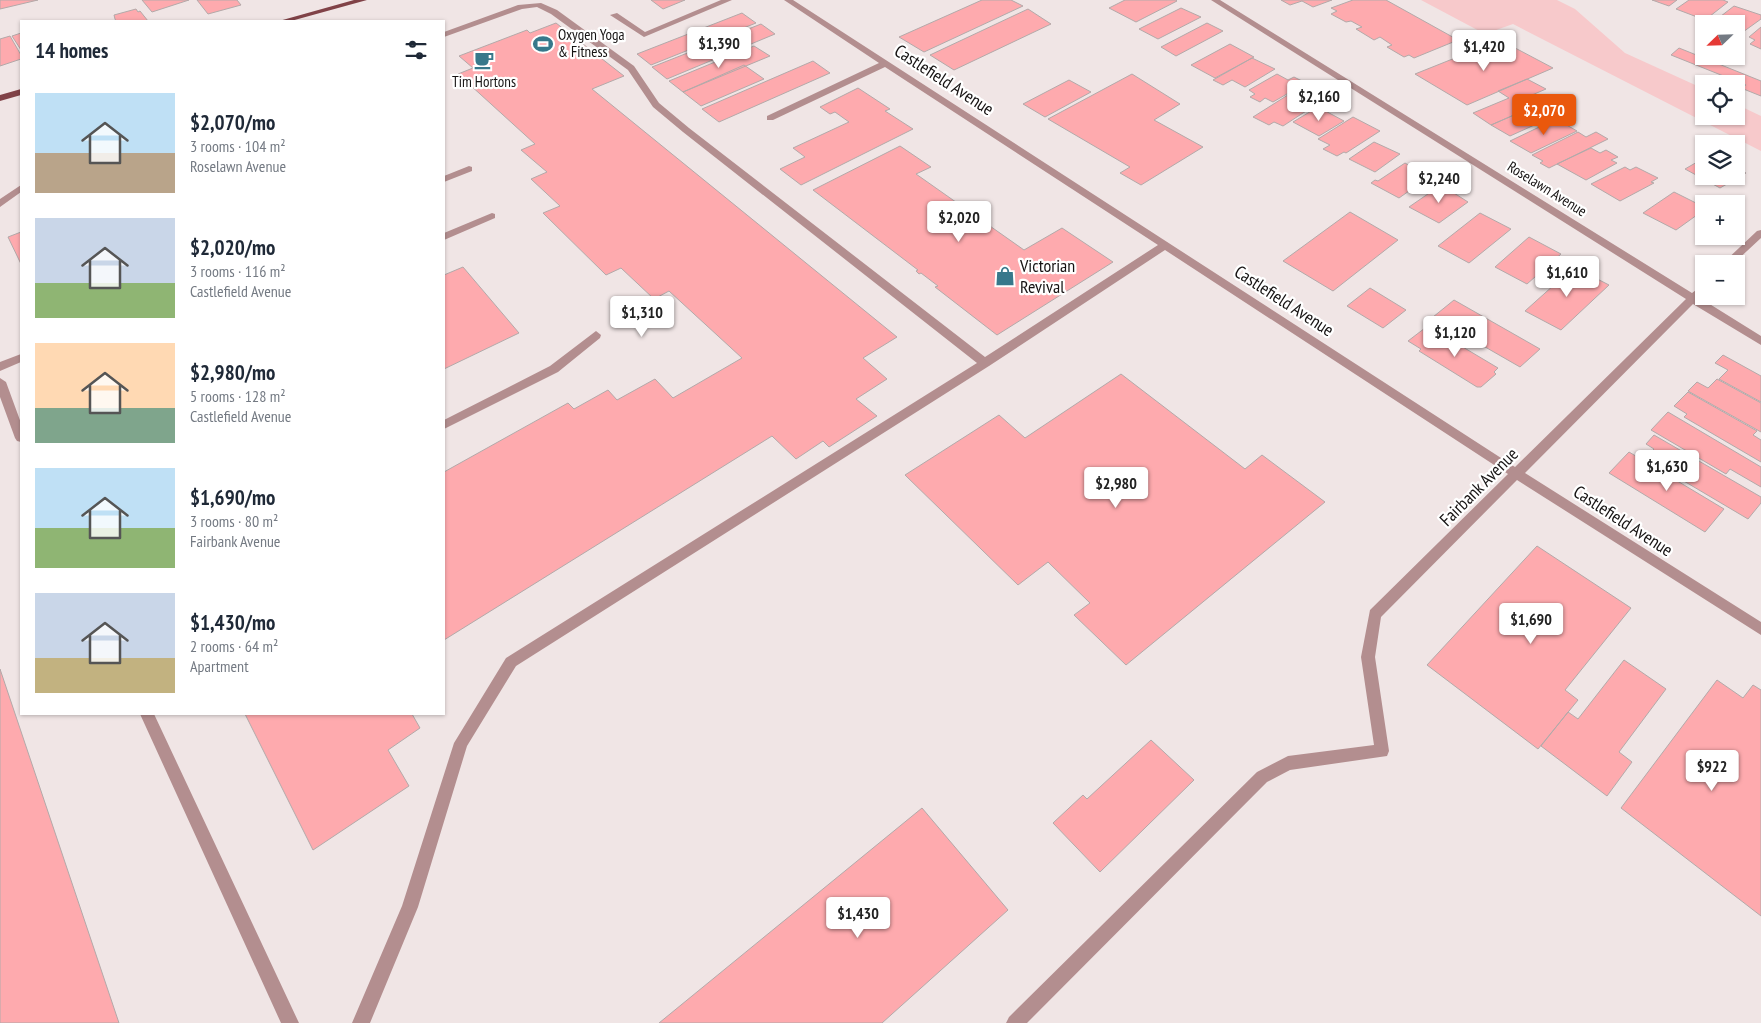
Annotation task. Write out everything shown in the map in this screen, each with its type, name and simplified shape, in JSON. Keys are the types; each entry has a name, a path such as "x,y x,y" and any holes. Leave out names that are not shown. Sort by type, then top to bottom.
{"main road":[{"path":"287,20 363,0"},
{"path":"0,98 20,92"}],"street":[{"path":"614,15 644,36 728,0"},
{"name":"Castlefield Avenue","path":"788,0 1517,474 1761,629"},
{"name":"Roselawn Avenue","path":"1215,0 1761,341"},
{"path":"445,35 521,7 538,5 554,12 631,68 656,105 686,130 984,363"},
{"path":"770,118 886,63"},
{"path":"445,180 469,169"},
{"path":"0,204 20,189"},
{"path":"445,237 492,216"},
{"path":"1737,255 1761,233"},
{"path":"361,1023 410,907 461,743 511,662 984,363 1166,245"},
{"name":"Fairbank Avenue","path":"1015,1023 1262,777 1288,763 1382,751 1368,656 1375,614 1693,298"},
{"path":"445,424 554,369 596,336"},
{"path":"0,367 20,358"},
{"path":"0,382 18,420"},
{"path":"148,715 290,1023"}],"shaded area":[{"path":"1421,0 1557,0 1575,9 1625,53 1695,85 1695,117 1513,24 1485,34"},
{"path":"1745,108 1761,116 1761,151 1745,143 1745,135 1730,135 1710,125 1745,125"}],"building":[{"path":"0,0 38,0 0,9"},
{"path":"142,0 189,0 152,12"},
{"path":"197,0 237,0 241,5 208,14"},
{"path":"651,0 685,0 663,9"},
{"path":"982,0 1011,0 1023,6 924,52 899,37"},
{"path":"1125,0 1177,1 1136,22 1109,8"},
{"path":"1281,0 1332,0 1313,7 1302,1 1290,5"},
{"path":"1353,0 1386,0 1458,40 1414,58 1409,55 1404,57 1387,47 1392,45 1380,37 1374,40 1356,29 1362,27 1351,21 1346,22 1331,14 1337,11 1331,8"},
{"path":"1652,0 1677,0 1669,6"},
{"path":"1689,0 1723,0 1728,2 1711,15 1695,16 1676,9"},
{"path":"1734,6 1761,15 1761,19 1745,31 1745,15 1722,15"},
{"path":"1181,8 1201,17 1158,39 1139,29"},
{"path":"136,9 147,20 116,20 114,15"},
{"path":"1028,9 1051,24 954,70 930,55"},
{"path":"742,13 756,23 651,65 637,54"},
{"path":"556,23 624,76 592,89 897,337 863,358 887,379 856,399 877,416 829,447 823,441 796,459 772,436 445,639 445,471 568,403 574,409 608,390 617,400 655,379 673,398 742,358 669,291 654,299 621,268 606,275 543,213 560,206 531,179 547,172 521,150 535,144 458,74 473,68 459,56 527,30 530,33"},
{"path":"1207,23 1223,31 1176,56 1161,47"},
{"path":"761,24 775,34 667,79 652,67"},
{"path":"1761,27 1761,49 1750,44 1755,40 1749,37"},
{"path":"20,33 20,48 12,36"},
{"path":"10,36 20,53 20,59 0,66 0,39"},
{"path":"1500,40 1553,68 1467,105 1415,74"},
{"path":"1230,44 1254,57 1215,78 1191,65"},
{"path":"754,46 770,56 683,92 669,81"},
{"path":"1679,48 1695,54 1695,65 1671,55"},
{"path":"1252,58 1275,69 1245,87 1232,80 1223,85 1213,80"},
{"path":"813,61 830,73 719,122 702,109"},
{"path":"744,65 764,79 701,106 683,92"},
{"path":"1696,65 1721,65 1761,81 1761,96 1745,90 1745,75 1721,75"},
{"path":"1132,74 1180,104 1154,120 1203,147 1141,185 1120,173 1130,167 1048,119"},
{"path":"1277,74 1288,80 1294,77 1306,83 1273,102 1265,98 1260,102 1250,97 1255,94 1249,90"},
{"path":"1527,79 1546,89 1532,95 1544,102 1491,125 1473,113 1509,98 1498,91"},
{"path":"1069,80 1091,92 1045,117 1023,104"},
{"path":"858,88 890,109 885,111 913,129 801,185 780,169 805,157 793,148 849,122 835,112 830,114 820,107"},
{"path":"1299,88 1323,100 1283,126 1274,122 1269,125 1253,117"},
{"path":"1553,98 1572,108 1510,136 1491,125"},
{"path":"1318,107 1344,121 1319,136 1293,122"},
{"path":"1353,117 1380,131 1346,153 1344,152 1337,156 1323,149 1330,145 1318,139"},
{"path":"1556,119 1577,131 1531,153 1510,141"},
{"path":"1578,132 1586,137 1596,132 1608,139 1549,168 1540,163 1543,161 1532,155"},
{"path":"1374,142 1400,154 1375,172 1349,159"},
{"path":"900,146 931,167 916,174 1024,250 1062,228 1113,262 997,335 935,287 938,286 921,273 919,274 916,271 918,270 813,190"},
{"path":"1591,148 1600,153 1606,150 1618,157 1611,160 1617,163 1586,180 1557,164"},
{"path":"1405,163 1429,177 1399,198 1371,183 1375,180 1378,181"},
{"path":"1695,163 1695,174 1685,169"},
{"path":"1625,167 1630,170 1636,167 1658,178 1651,182 1654,183 1620,201 1591,184"},
{"path":"1714,185 1725,185 1720,188"},
{"path":"1443,186 1468,202 1439,223 1409,207 1438,187"},
{"path":"1674,192 1695,202 1695,216 1676,230 1643,213"},
{"path":"1350,212 1398,240 1333,291 1283,261"},
{"path":"1480,213 1511,229 1469,263 1438,246"},
{"path":"20,232 20,262 8,237"},
{"path":"1529,237 1561,254 1527,284 1495,267"},
{"path":"463,267 519,333 445,369 445,275"},
{"path":"1574,267 1609,285 1561,330 1525,311"},
{"path":"1370,288 1406,310 1383,328 1347,306"},
{"path":"1454,300 1540,349 1520,367 1433,317"},
{"path":"1425,328 1439,336 1441,334 1498,368 1494,372 1496,374 1481,387 1477,387 1419,351 1421,349 1408,341"},
{"path":"1723,355 1761,376 1761,402 1719,379 1728,370 1715,363"},
{"path":"1121,374 1245,469 1262,455 1325,502 1126,665 1074,615 1090,603 1048,562 1018,585 905,475 999,415 1025,438"},
{"path":"1717,379 1761,403 1761,432 1688,391 1697,382 1708,388"},
{"path":"1688,392 1757,431 1753,435 1761,440 1761,462 1684,417 1687,414 1674,406"},
{"path":"1668,412 1761,467 1761,487 1730,469 1726,474 1651,430"},
{"path":"1654,435 1761,497 1761,503 1748,519 1645,458 1654,449 1646,444"},
{"path":"1629,452 1724,509 1705,532 1609,473"},
{"path":"1537,546 1631,608 1565,690 1578,700 1538,749 1427,665"},
{"path":"1624,660 1666,689 1619,752 1632,762 1607,796 1541,746 1568,712 1578,719"},
{"path":"0,669 119,1023 0,1023"},
{"path":"1717,680 1743,698 1753,685 1761,690 1761,916 1621,808"},
{"path":"246,715 413,715 420,728 388,750 409,786 313,850"},
{"path":"1151,740 1194,780 1100,872 1053,823 1083,795 1087,799"},
{"path":"922,808 1008,910 882,1023 659,1023"}],"place":[{"name":"Oxygen Yoga & Fitness","path":"543,44"},
{"name":"Tim Hortons","path":"484,60"},
{"name":"Victorian Revival","path":"1005,276"}]}
